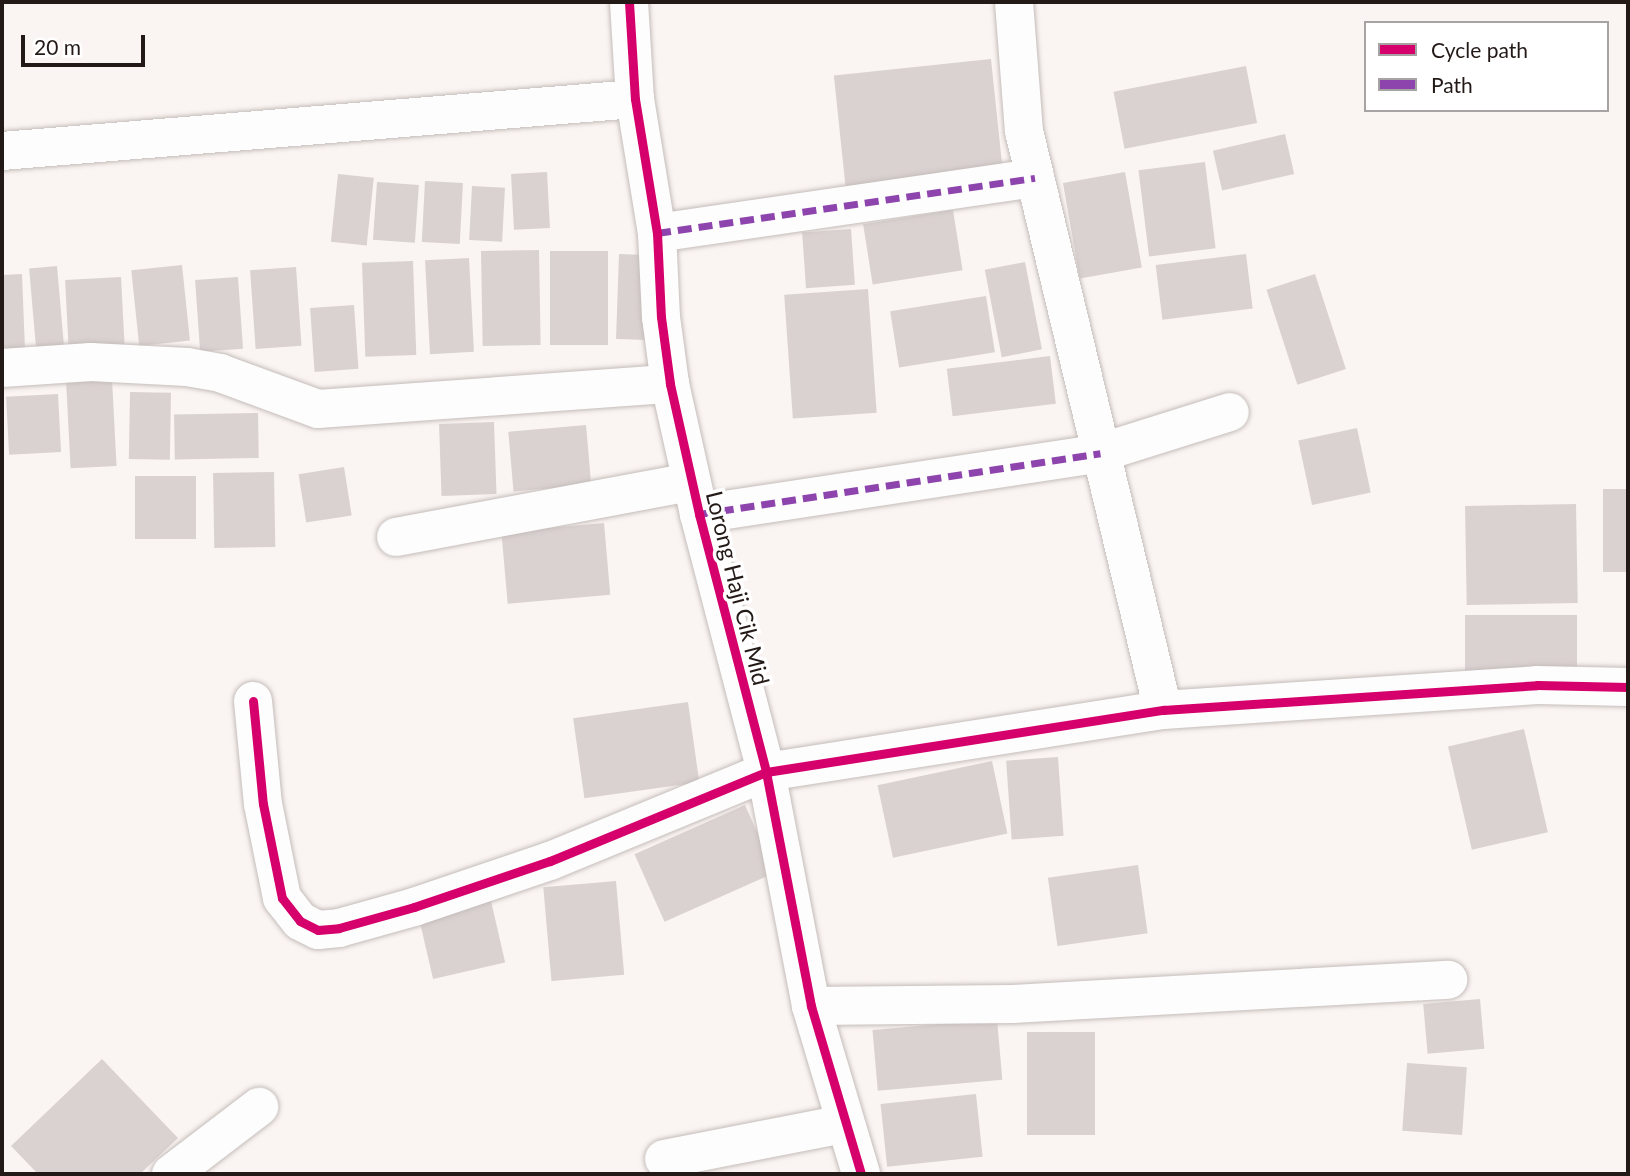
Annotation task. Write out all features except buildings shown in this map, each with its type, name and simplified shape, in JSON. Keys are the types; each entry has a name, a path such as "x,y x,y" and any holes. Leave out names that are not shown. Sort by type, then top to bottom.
{"street":[{"name":"Lorong Haji Cik Mid","path":"629,2 635,99 657,233 661,317 670,384 695,498 766,772 811,1006 861,1174"},
{"path":"1014,2 1024,131 1163,710"},
{"path":"2,151 635,99"},
{"path":"657,233 1035,178"},
{"path":"2,368 92,362 187,367 220,373 318,409 670,384"},
{"path":"396,537 695,498 1100,453 1230,412"},
{"path":"253,701 263,804 282,898 300,921 318,930 339,928 414,907 550,861 766,772 1163,710 1536,685 1628,687"},
{"path":"811,1006 1013,1004 1448,980"},
{"path":"171,1174 259,1107"},
{"path":"664,1159 844,1124"}],"marked path":[{"path":"657,233 1035,178"},
{"path":"699,514 1100,453"}],"cycle path":[{"path":"629,2 635,99 657,233 661,317 670,384 699,514 766,772 811,1006 861,1174"},
{"path":"253,701 263,804 282,898 300,921 318,930 339,928 414,907 550,861 766,772 1163,710 1537,685 1628,687"}]}
